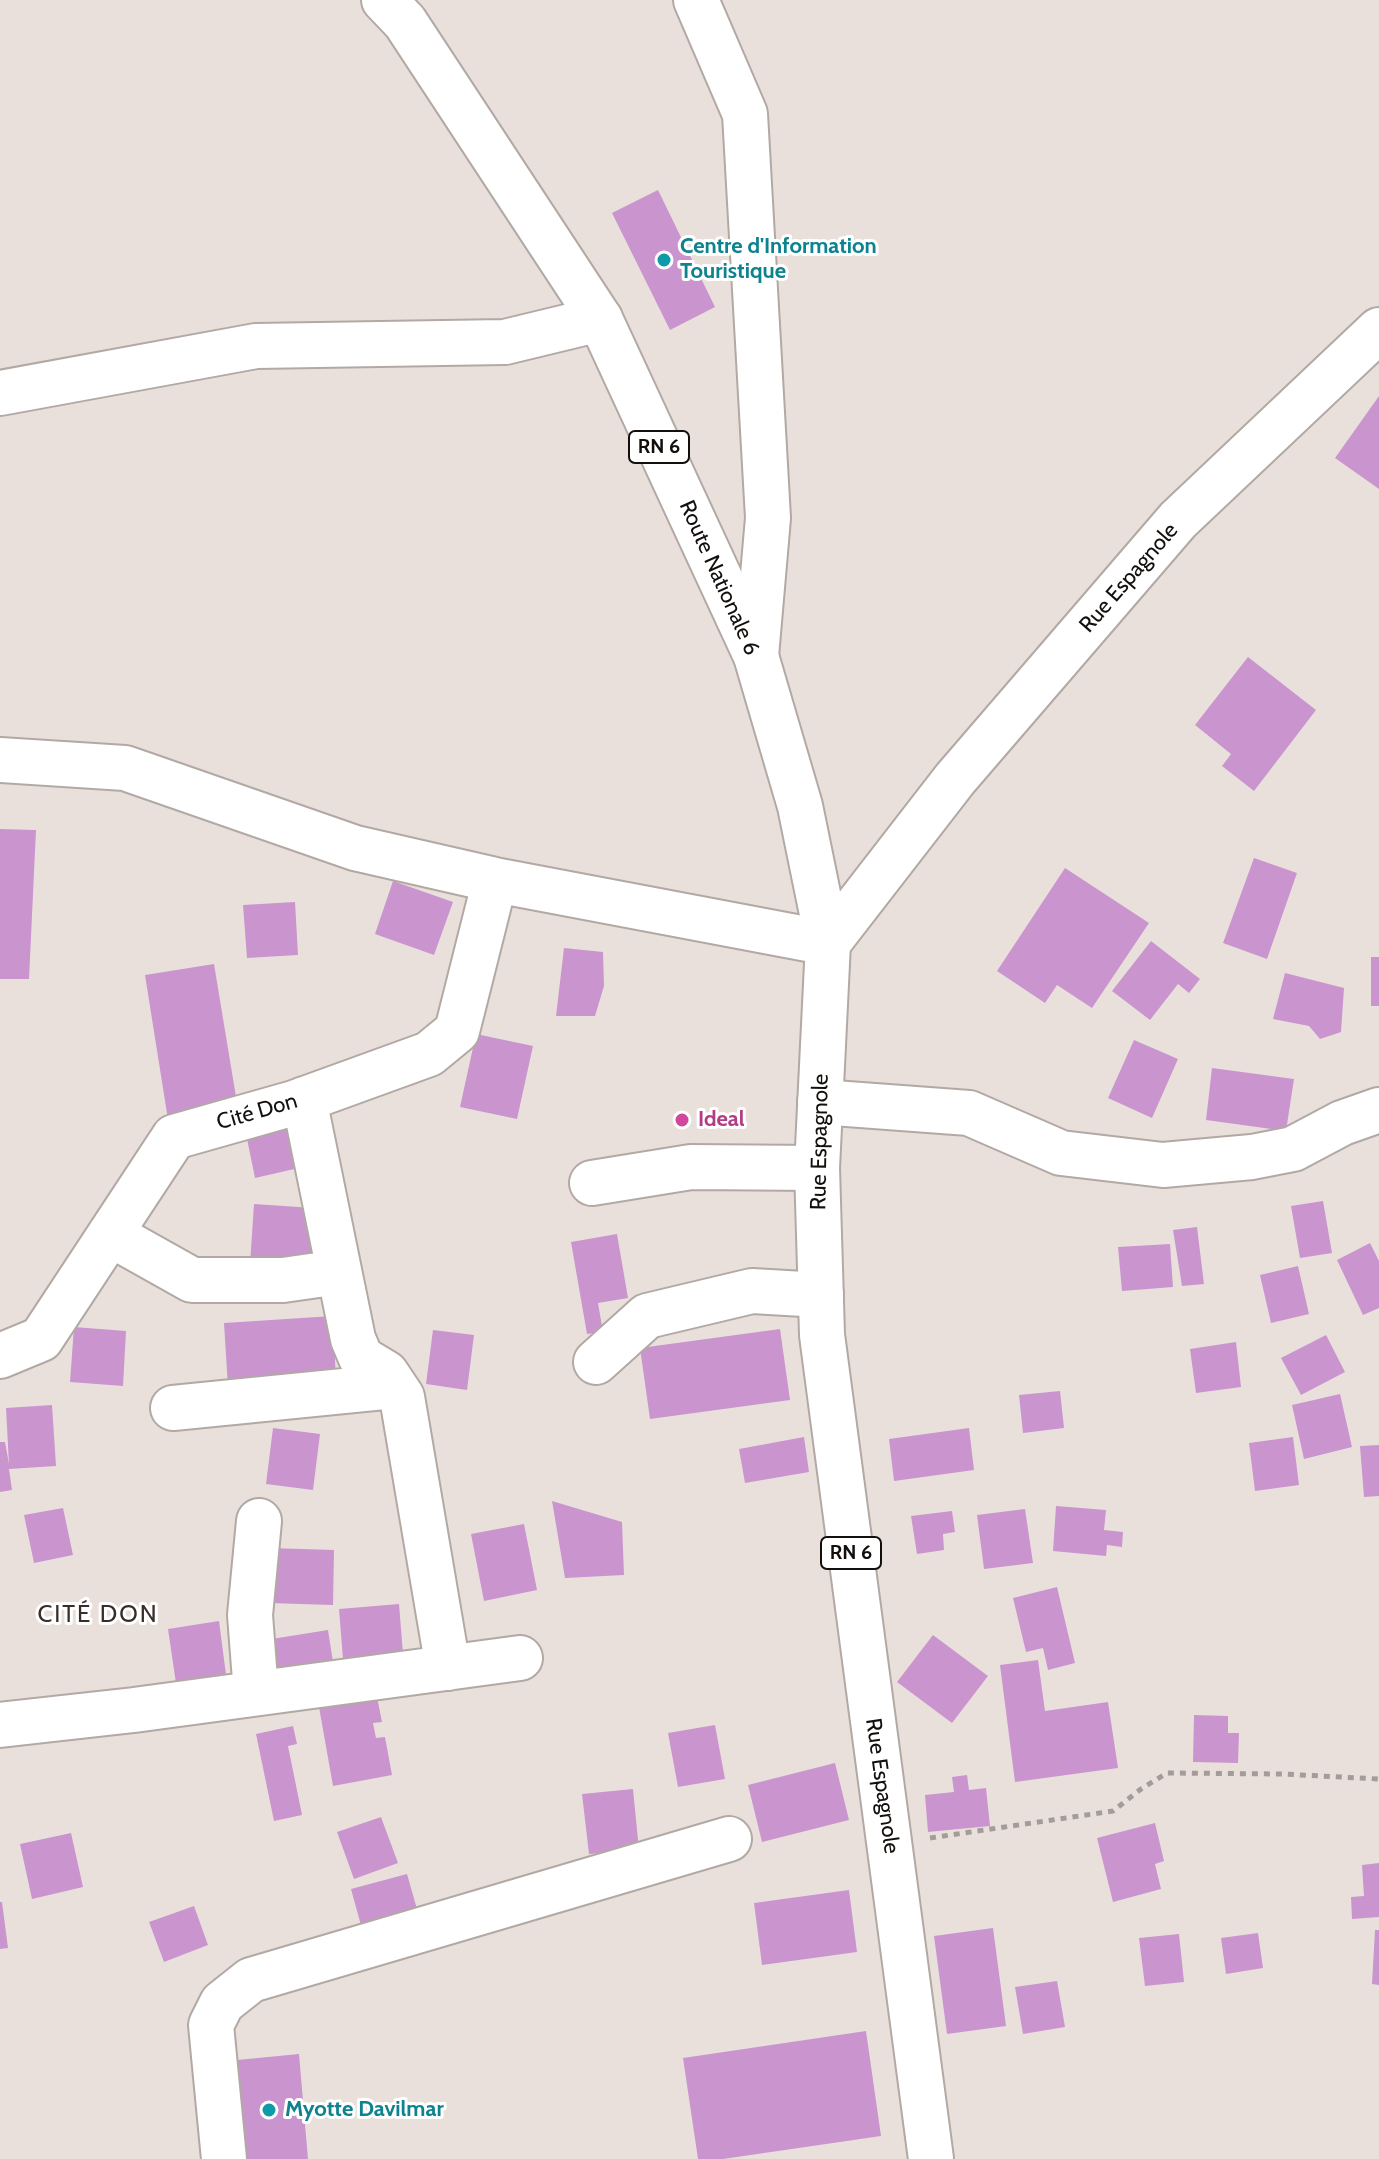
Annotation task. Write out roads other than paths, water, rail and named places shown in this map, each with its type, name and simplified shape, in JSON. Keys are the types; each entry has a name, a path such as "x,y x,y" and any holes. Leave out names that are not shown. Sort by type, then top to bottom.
{"street":[{"name":"Route Nationale 6","path":"384,0 405,22 600,319 756,656 800,806 828,943"},
{"path":"696,0 745,114 768,518 756,656"},
{"path":"0,393 256,346 505,342 600,319"},
{"name":"Rue Espagnole","path":"931,2159 822,1335 817,1168 828,943 955,779 1178,520 1379,330"},
{"path":"0,760 125,768 355,848 495,880 828,943"},
{"name":"Cité Don","path":"0,1356 41,1339 174,1137 304,1099 429,1054 457,1031 495,880"},
{"path":"304,1099 353,1339 361,1358 386,1373 402,1397 448,1668"},
{"path":"820,1102 969,1113 1061,1153 1163,1165 1252,1157 1293,1149 1342,1123 1379,1110"},
{"path":"592,1183 691,1167 817,1168"},
{"path":"110,1234 192,1280 283,1280 339,1272"},
{"path":"596,1362 647,1316 752,1291 821,1295"},
{"path":"173,1408 394,1386"},
{"path":"256,1693 250,1615 259,1521"},
{"path":"0,1725 520,1658"},
{"path":"224,2159 211,2025 222,2003 251,1980 729,1839"}],"place":[{"name":"Centre d'Information Touristique","path":"664,260"},
{"name":"Ideal","path":"682,1120"},
{"name":"Myotte Davilmar","path":"269,2110"}],"district":[{"name":"CITÉ DON","path":"98,1615"}]}
